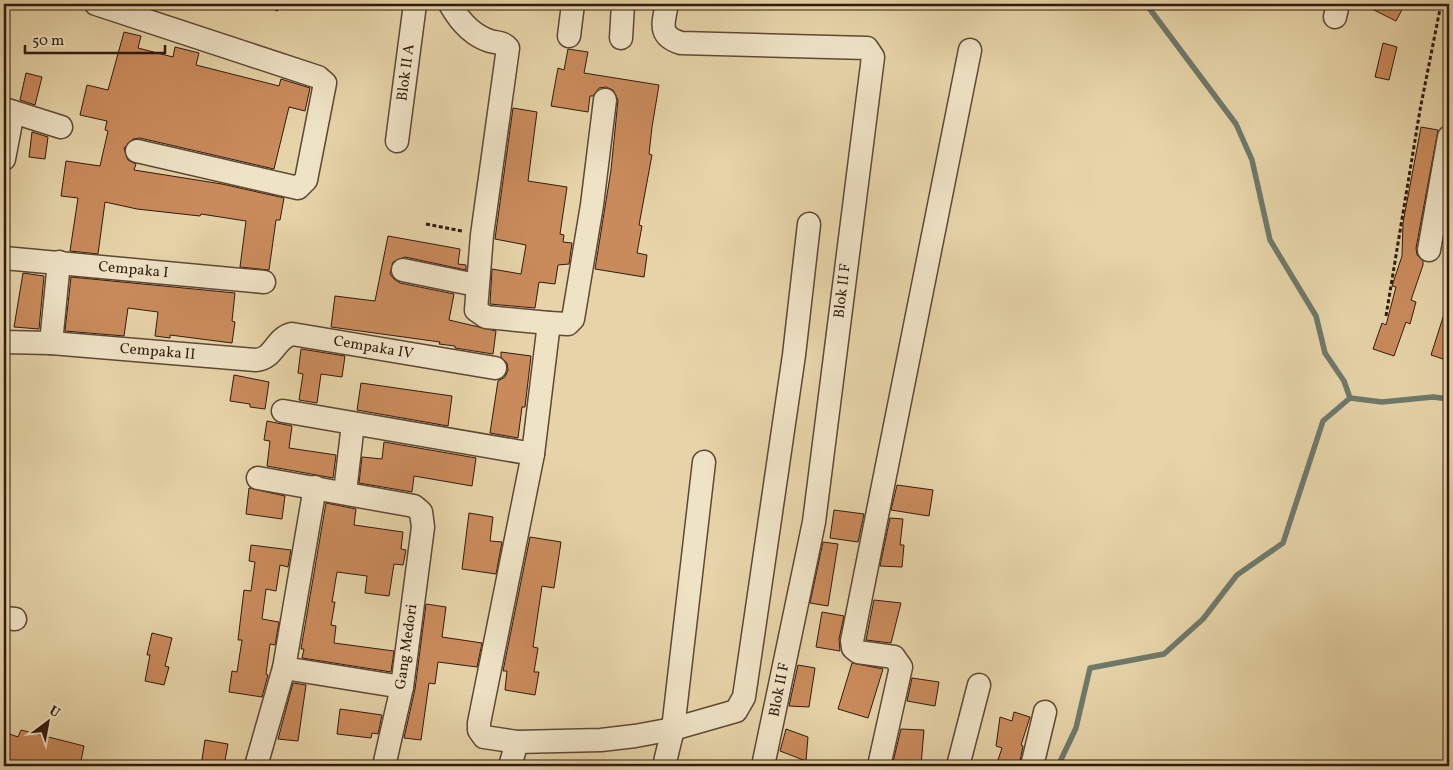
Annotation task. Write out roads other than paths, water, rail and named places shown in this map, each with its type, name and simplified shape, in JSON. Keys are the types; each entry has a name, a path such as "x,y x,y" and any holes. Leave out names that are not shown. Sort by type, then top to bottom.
{"street":[{"path":"96,4 318,77 325,83 306,180 298,188 136,152"},
{"name":"Blok II A","path":"397,141 415,4"},
{"path":"450,4 459,20 473,32 492,41 504,44 508,48 476,285 474,305 480,315 568,324 572,319 592,205 606,100"},
{"path":"569,36 573,4"},
{"path":"621,38 624,4"},
{"name":"Blok II F","path":"667,4 663,20 666,36 681,43 867,48 873,57 814,522 764,766"},
{"path":"879,766 900,667 898,660 894,657 858,652 853,648 852,641 970,50"},
{"path":"4,159 8,110 62,127"},
{"path":"1429,250 1449,137"},
{"path":"549,322 533,454 478,723 479,730 484,737 517,742 602,740 673,729 736,711 744,697 794,356 809,224"},
{"name":"Cempaka I","path":"4,258 264,282"},
{"path":"51,342 59,262"},
{"path":"403,270 476,285"},
{"name":"Cempaka IV","path":"262,360 267,358 284,336 292,334 495,368"},
{"name":"Cempaka II","path":"4,342 51,342 262,360"},
{"path":"283,411 533,454"},
{"path":"258,478 345,492 353,424"},
{"path":"664,766 673,729 704,462"},
{"path":"256,766 284,668 315,487"},
{"name":"Gang Medori","path":"345,492 414,506 421,512 423,527 402,687 384,766"},
{"path":"284,668 402,687"},
{"path":"958,766 979,685"},
{"path":"1032,766 1045,712"},
{"path":"510,766 517,742"}],"waterway":[{"path":"1146,4 1236,124 1252,160 1270,240 1316,316 1325,353 1344,381 1350,398"},
{"path":"1058,766 1076,728 1090,668 1164,654 1203,619 1237,575 1283,543 1323,421 1350,398 1382,402 1433,397 1449,399"}]}
